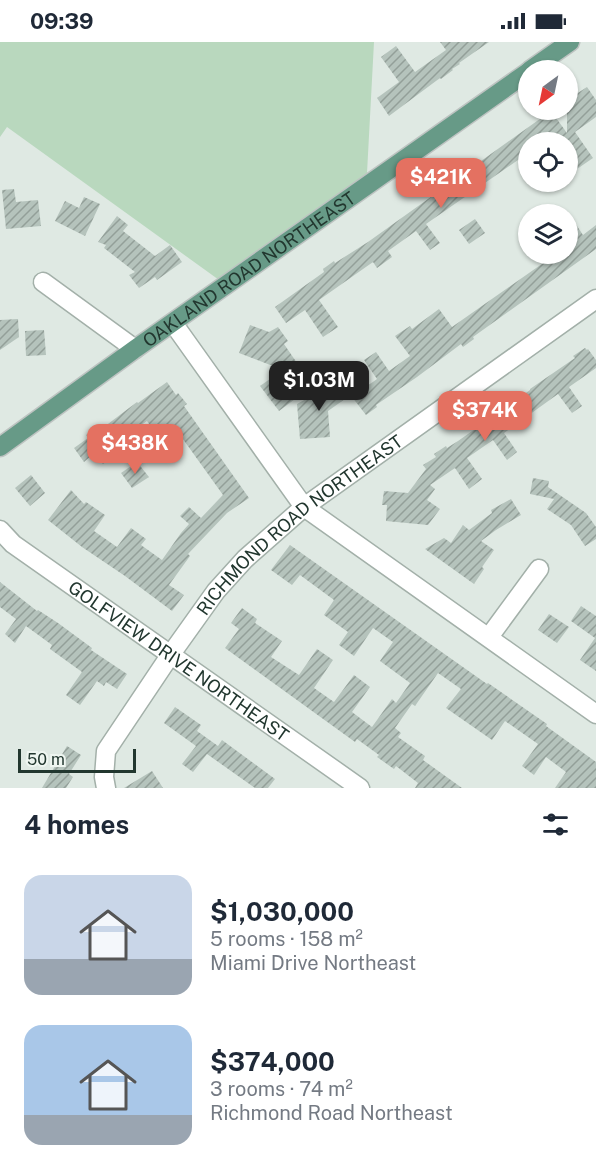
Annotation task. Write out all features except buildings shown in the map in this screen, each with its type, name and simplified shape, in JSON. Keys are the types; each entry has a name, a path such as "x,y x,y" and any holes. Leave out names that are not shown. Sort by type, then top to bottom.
{"main road":[{"name":"OAKLAND ROAD NORTHEAST","path":"544,60 566,43"},
{"name":"OAKLAND ROAD NORTHEAST","path":"0,447 518,79"}],"street":[{"path":"43,282 135,349"},
{"name":"RICHMOND ROAD NORTHEAST","path":"106,788 104,777 106,751 216,591 245,559 304,507 596,299"},
{"path":"173,323 304,507 596,714"},
{"name":"GOLFVIEW DRIVE NORTHEAST","path":"0,530 13,544 360,788"},
{"path":"489,637 540,569"}],"green space":[{"path":"0,42 374,42 367,173 226,285 7,127 0,137"}]}
